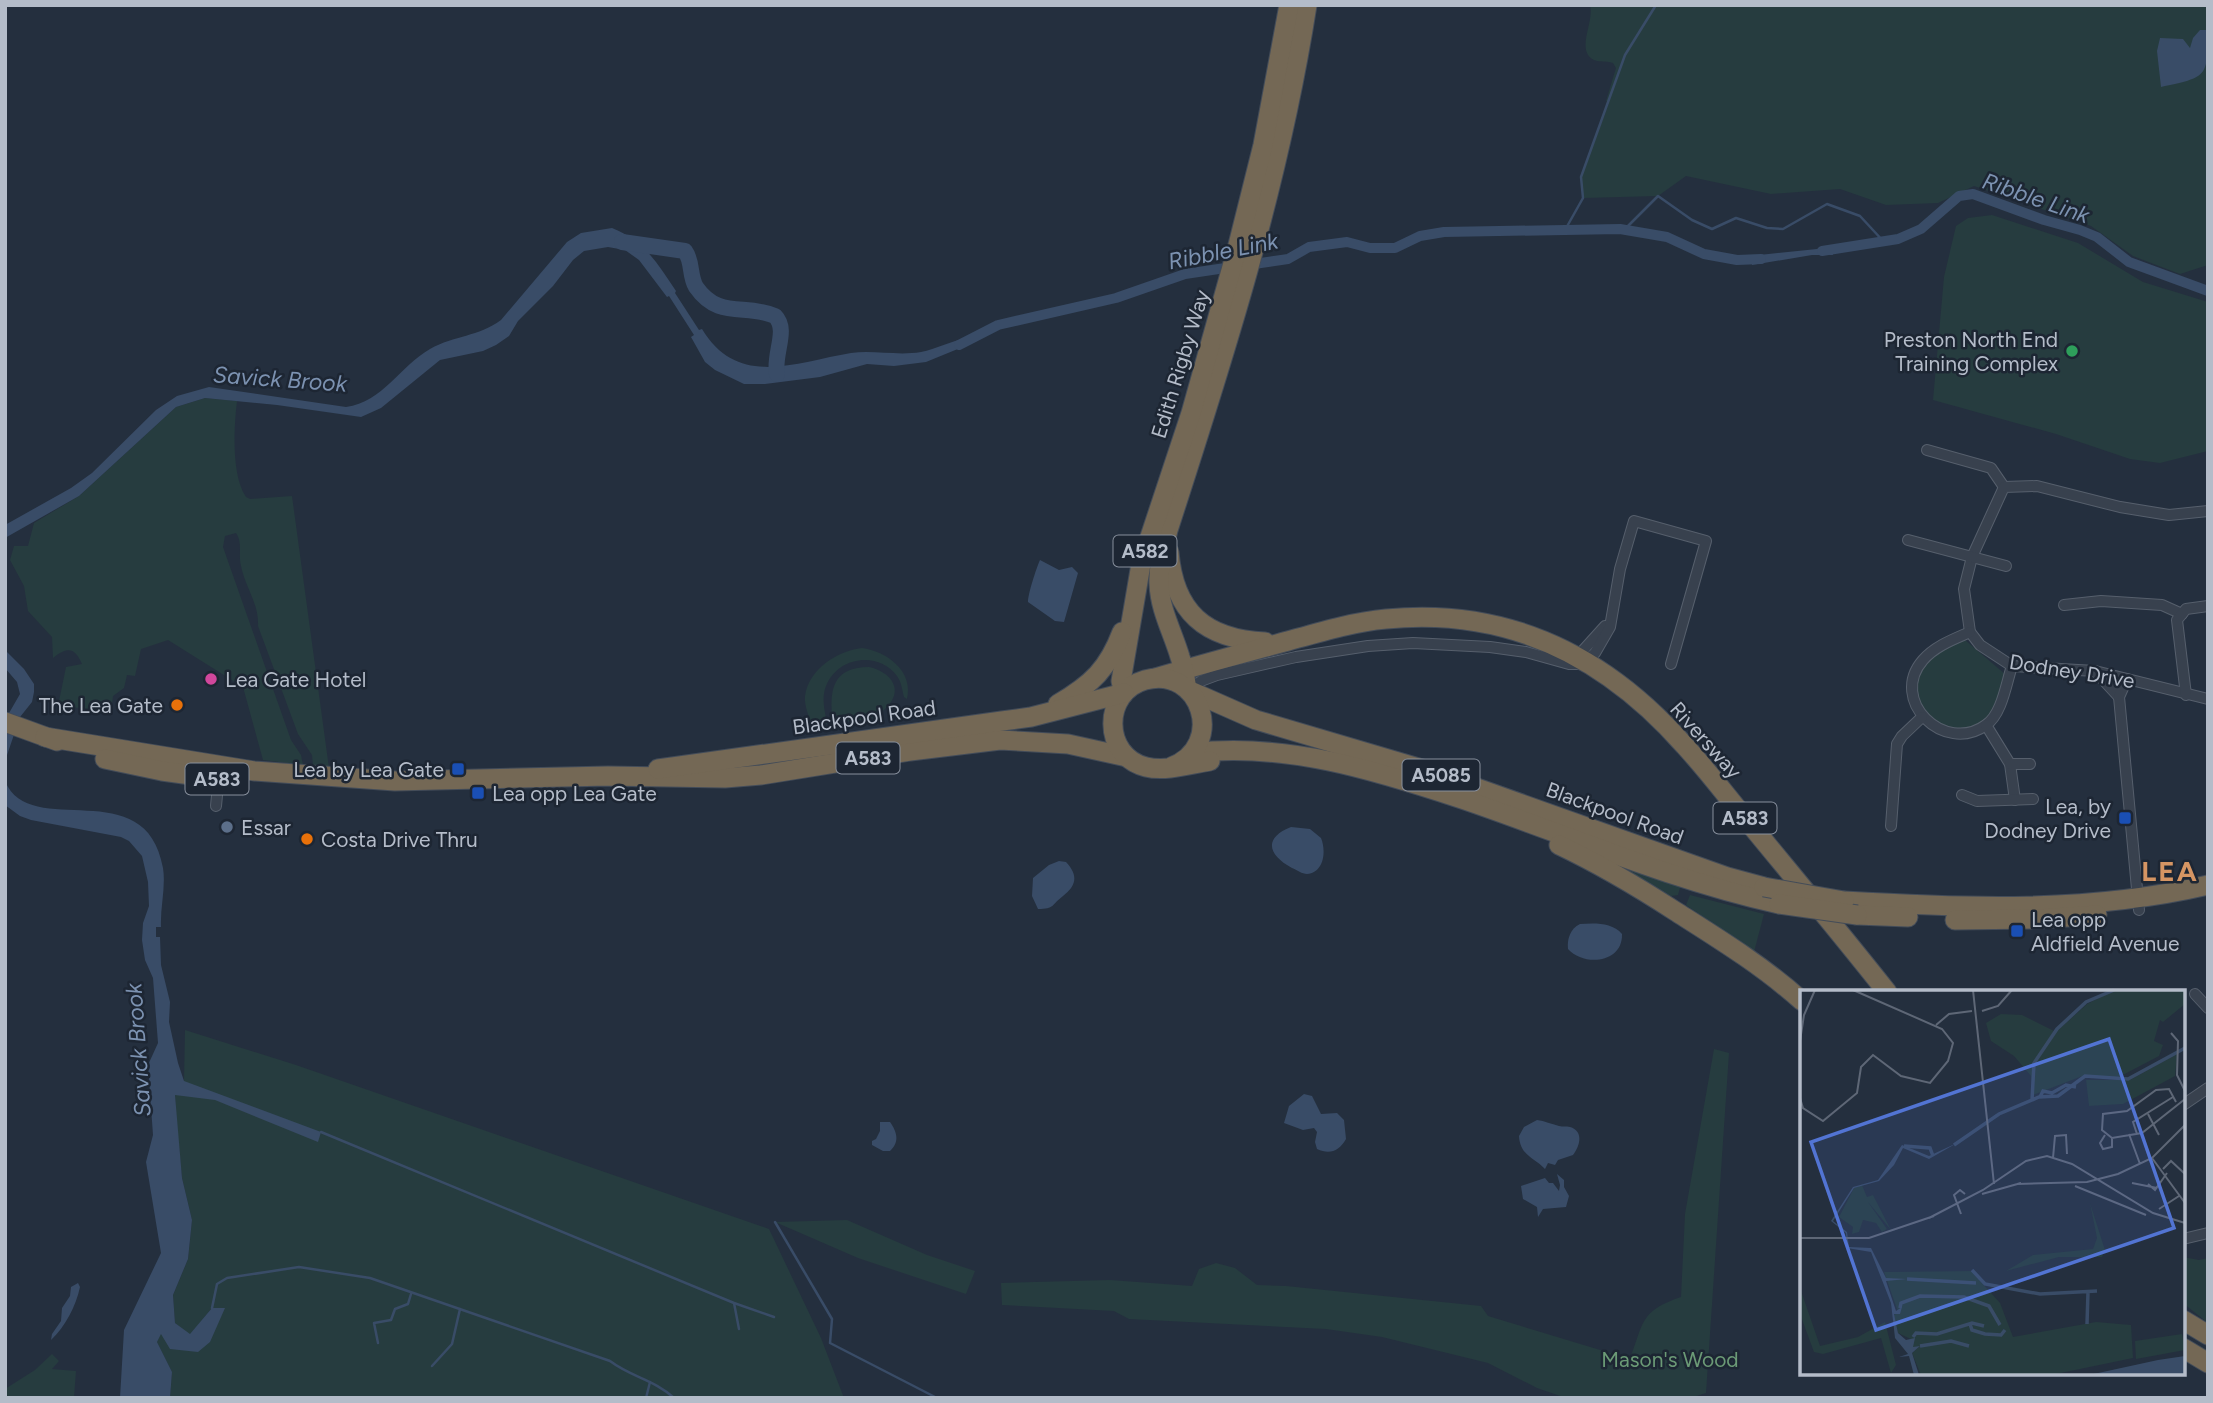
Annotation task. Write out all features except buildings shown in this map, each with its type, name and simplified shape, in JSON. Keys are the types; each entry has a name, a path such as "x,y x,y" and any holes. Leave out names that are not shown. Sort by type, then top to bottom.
{"highway":[{"name":"Edith Rigby Way","path":"1186,683 1158,583 1168,530 1199,413 1253,255 1277,165 1291,47 1289,5"},
{"name":"Edith Rigby Way","path":"1291,47 1307,5"},
{"name":"Edith Rigby Way","path":"1124,693 1121,681 1140,564 1156,514 1199,413"},
{"path":"1168,530 1175,584 1181,599 1199,622 1226,637 1257,642 1288,641"},
{"path":"1039,715 1077,693 1099,676 1117,647 1132,603"},
{"name":"Riversway","path":"1124,693 1138,682 1155,678 1186,683 1288,641 1333,628 1383,619 1441,617 1512,629 1550,642 1581,659 1623,688 1685,746 1885,990"},
{"path":"1171,767 1192,753 1200,738 1203,721 1198,704 1186,683"},
{"name":"Blackpool Road","path":"1186,683 1212,702 1256,720 1429,771 1727,877 1850,908"},
{"path":"1124,693 1115,708 1112,726 1116,743 1127,757 1147,768 1255,756 1300,756"},
{"name":"Blackpool Road","path":"608,776 1039,715 1124,693"},
{"name":"Blackpool Road","path":"5,722 40,735 220,772 395,781 608,776 708,779 761,775 910,751 1000,740 1069,744 1127,757"},
{"name":"Blackpool Road","path":"1192,753 1241,750 1300,756 1372,771 1500,811 1686,880 1779,904 1850,908 1959,920 2038,919 2208,897"},
{"path":"1500,811 1515,825 1584,857 1665,904 1752,961 1800,999"},
{"name":"Blackpool Road","path":"2139,904 2208,885"},
{"path":"2185,1321 2208,1335"},
{"path":"2185,1350 2208,1363"}],"street":[{"path":"1927,450 1991,468 2004,487"},
{"path":"2004,487 2037,486 2120,508 2169,515 2208,510"},
{"path":"2004,487 1972,557 1964,589 1970,632 1934,650 1917,669 1913,691 1922,717 1944,731 1968,732 1986,725 1997,711 2012,666"},
{"path":"1581,659 1604,640 1634,521 1706,541 1671,664"},
{"path":"1908,540 2006,566"},
{"path":"2064,605 2101,601 2162,605 2182,614"},
{"path":"2186,695 2177,620 2186,609 2208,606"},
{"name":"Dodney Drive","path":"1970,632 1990,653 2012,666 2095,671 2208,699"},
{"name":"Riversway","path":"1186,683 1296,657 1368,646 1413,643 1490,647 1526,652 1573,665 1581,659"},
{"path":"2095,671 2119,697"},
{"path":"1210,677 1212,702"},
{"path":"2127,679 2119,697 2139,904"},
{"path":"1891,826 1897,744 1922,717"},
{"path":"1986,725 2010,764 2015,800"},
{"path":"2010,764 2030,764"},
{"path":"216,806 220,772"},
{"path":"1962,795 1977,801 2033,799"},
{"path":"2194,995 2208,1008"},
{"path":"2185,1104 2208,1088"},
{"path":"2185,1092 2194,1099"},
{"path":"2185,1239 2208,1233"}],"green space":[{"path":"1590,5 2208,5 2208,265 2180,274 2133,256 2091,226 1974,186 1938,203 1886,205 1840,189 1771,194 1686,176 1658,196 1583,198 1581,177 1609,103 1606,101 1616,68 1613,63 1597,61 1586,51"},
{"name":"Preston North End Training Complex","path":"1992,215 2078,243 2143,282 2208,302 2208,451 2160,463 2130,459 2056,434 1933,400 1944,277 1956,226 1968,218"},
{"path":"205,398 237,401 236,464 241,488 246,497 292,496 329,768 313,766 312,755 298,734 258,626 256,610 241,566 236,533 225,536 223,547 291,740 301,755 303,765 263,760 243,687 168,640 141,649 135,676 127,675 124,688 113,696 111,711 58,706 66,667 82,664 70,650 53,658 52,637 28,611 24,586 10,560 14,546 28,546 34,523 79,496 176,407"},
{"path":"1965,640 2006,675 1995,707 1986,720 1977,726 1957,728 1946,726 1928,715 1918,701 1917,687 1926,660 1947,646"},
{"path":"862,648 880,653 896,664 906,680 907,699 899,679 889,668 870,660 859,660 840,668 826,686 824,700 827,724 811,724 805,696 812,678 834,657"},
{"path":"869,667 884,673 893,683 895,689 891,702 877,716 833,723 835,683 847,671"},
{"path":"1602,855 1681,884 1678,895 1671,896"},
{"path":"1690,895 1764,914 1754,952 1686,905"},
{"path":"185,1030 296,1065 769,1229 821,1338 844,1398 170,1398 172,1372 157,1342 161,1333 198,1352 212,1308 190,1335 175,1323 173,1295 188,1259 192,1220 182,1178 175,1094 184,1081"},
{"name":"Mason's Wood","path":"1714,1049 1729,1053 1706,1393 1690,1398 1566,1398 1537,1388 1488,1363 1382,1337 1326,1329 1129,1319 1114,1311 1002,1305 1001,1283 1110,1280 1192,1286 1199,1269 1216,1263 1235,1268 1257,1285 1481,1306 1488,1316 1630,1359 1645,1319 1658,1307 1681,1297 1685,1214"},
{"path":"847,1220 927,1255 975,1271 966,1294 858,1258 775,1222"},
{"path":"2185,1257 2199,1260 2208,1258 2208,1323 2185,1305"},
{"path":"52,1354 59,1361 52,1369 76,1371 74,1398 5,1398 5,1389 35,1370"}],"water":[{"path":"2200,30 2208,30 2207,58 2202,73 2188,81 2161,87 2157,51 2160,38 2183,39 2190,48 2193,38"},
{"path":"612,228 633,239 649,254 663,271 699,330 702,329 716,348 733,359 750,365 789,365 860,352 921,352 967,338 970,344 926,362 894,366 867,364 820,377 744,384 705,362 691,337 694,335 669,296 667,297 639,260 625,250 608,247 584,251 518,321 509,336 483,351 440,360 381,408 361,417 205,398 176,407 79,496 5,538 5,525 71,488 92,473 156,410 177,396 209,387 346,407 359,404 381,391 430,349 484,330 501,320 567,242 581,233"},
{"path":"1831,245 1833,255 1812,255 1752,265 1750,256 1817,249"},
{"path":"1040,560 1059,570 1072,567 1078,573 1064,622 1055,621 1028,602"},
{"path":"5,650 24,669 34,684 34,692 32,702 20,717 5,761 5,720 20,694 17,682 5,668"},
{"path":"5,781 18,798 38,807 112,813 135,822 152,839 164,875 161,927 156,927 156,937 160,937 161,965 170,1002 169,1022 184,1081 321,1132 318,1142 215,1100 175,1095 182,1178 192,1220 188,1259 173,1295 175,1323 190,1334 212,1308 225,1308 210,1342 198,1352 170,1349 161,1334 157,1342 172,1372 170,1398 120,1398 124,1330 161,1253 146,1162 153,1135 148,1065 158,1043 153,978 145,960 142,940 143,923 149,906 148,882 142,856 129,841 121,837 20,816 5,805"},
{"path":"1291,827 1310,829 1321,838 1323,860 1313,872 1305,874 1292,868 1274,852 1272,847 1276,836"},
{"path":"1059,861 1066,862 1073,872 1073,885 1052,906 1038,909 1032,896 1033,878 1049,865"},
{"path":"1580,924 1613,927 1622,934 1621,944 1610,956 1601,959 1592,960 1575,955 1568,949 1568,942 1572,931"},
{"path":"1304,1094 1312,1096 1321,1114 1337,1113 1344,1120 1346,1139 1337,1149 1326,1152 1317,1149 1317,1132 1314,1128 1303,1130 1284,1123 1289,1106"},
{"path":"1537,1120 1574,1129 1579,1135 1579,1143 1573,1155 1558,1160 1555,1165 1548,1163 1545,1169 1529,1156 1522,1148 1519,1136 1524,1127"},
{"path":"880,1122 890,1122 896,1133 895,1144 890,1151 883,1151 872,1145 880,1131"},
{"path":"1557,1174 1564,1180 1569,1196 1566,1207 1543,1209 1538,1217 1537,1207 1523,1199 1521,1186 1545,1178 1559,1191"},
{"path":"78,1283 80,1287 73,1309 51,1340 61,1321 62,1308 70,1296 71,1287"}],"waterway":[{"path":"1565,230 1583,198 1581,177 1625,55 1656,5"},
{"name":"Ribble Link","path":"1822,251 1898,239 1921,229 1959,196 1973,194 2097,237 2129,262 2208,291"},
{"path":"1624,230 1658,196 1692,220 1712,229 1736,218 1767,228 1783,229 1827,204 1860,216 1884,242"},
{"name":"Ribble Link","path":"1247,265 1288,259 1309,247 1347,242 1370,248 1395,248 1420,236 1444,232 1620,229 1667,237 1704,254 1737,260 1761,259"},
{"name":"Savick Brook","path":"622,242 685,251 696,287 714,304 775,316 781,328 777,374"},
{"name":"Ribble Link","path":"959,345 998,325 1116,298 1185,274 1232,267"},
{"path":"321,1132 734,1303 774,1317"},
{"path":"775,1222 832,1319 830,1343 937,1398"},
{"path":"212,1308 217,1284 227,1278 299,1267 370,1278 610,1361 674,1398"},
{"path":"378,1343 374,1323 391,1320 395,1309 408,1304 411,1294"},
{"path":"734,1303 739,1329"},
{"path":"432,1366 452,1344 460,1309"},
{"path":"646,1398 650,1382"}],"place":[{"name":"Preston North End Training Complex","path":"2072,351"},
{"name":"Lea Gate Hotel","path":"211,679"},
{"name":"The Lea Gate","path":"177,705"},
{"name":"Lea by Lea Gate","path":"458,769"},
{"name":"Lea opp Lea Gate","path":"478,793"},
{"name":"Lea, by Dodney Drive","path":"2125,818"},
{"name":"Essar","path":"227,827"},
{"name":"Costa Drive Thru","path":"307,839"},
{"name":"Lea opp Aldfield Avenue","path":"2017,931"}],"district":[{"name":"LEA","path":"2170,871"}]}
